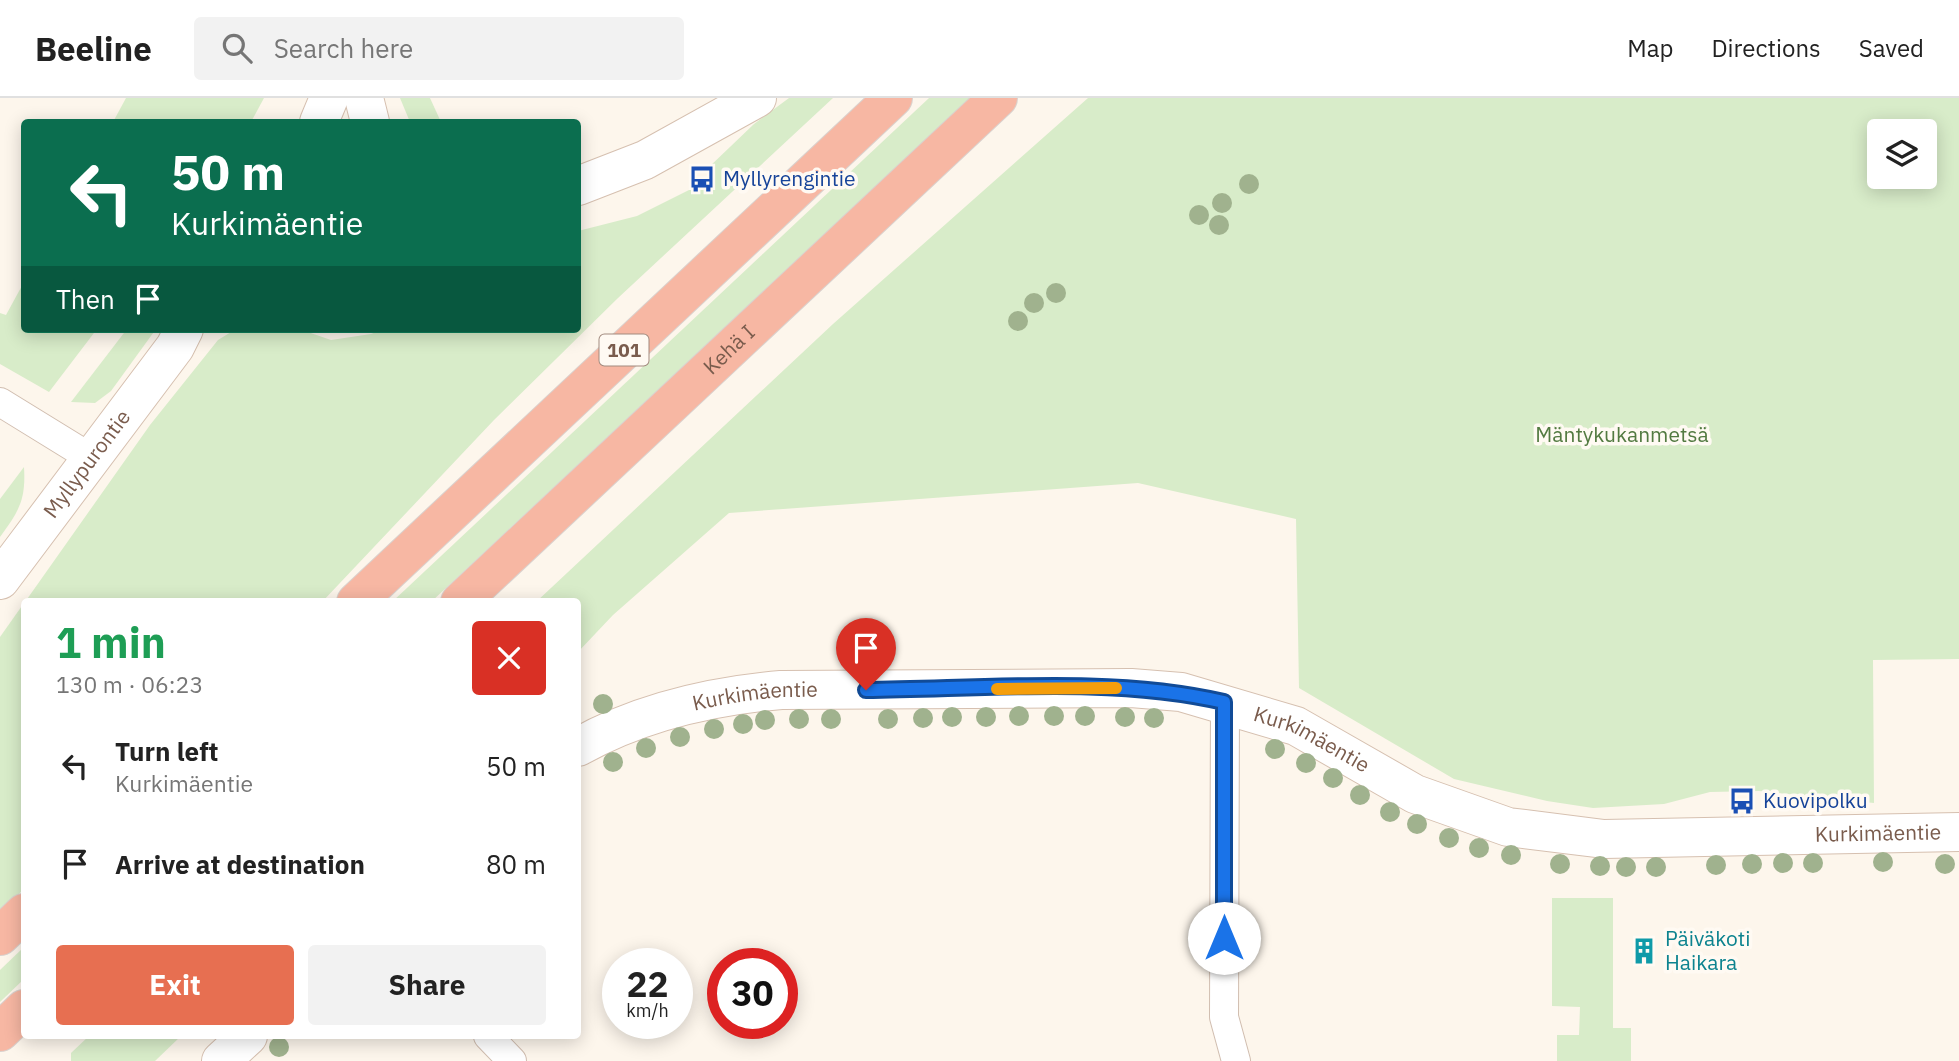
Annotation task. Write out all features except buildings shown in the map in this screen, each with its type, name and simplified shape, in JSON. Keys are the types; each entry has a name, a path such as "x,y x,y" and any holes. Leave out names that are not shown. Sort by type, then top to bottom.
{"highway":[{"name":"101","path":"360,598 893,98"},
{"name":"Kehä I","path":"464,598 998,98"},
{"path":"0,936 21,916"},
{"path":"0,1032 21,1012"}],"street":[{"path":"320,119 329,98"},
{"path":"364,98 369,119"},
{"path":"581,185 645,160 757,98"},
{"name":"Myllypurontie","path":"0,580 91,458 189,335"},
{"path":"0,402 91,458"},
{"name":"Kurkimäentie","path":"581,746 642,719 690,704 738,694 781,690 1131,688 1181,692 1224,702 1296,726 1415,794 1508,827 1604,839 1959,832"},
{"path":"1224,702 1224,1017 1236,1061"},
{"path":"221,1061 245,1039"},
{"path":"491,1039 512,1061"}],"green space":[{"path":"126,98 264,98 253,119 115,119"},
{"path":"400,98 430,98 440,119 409,119"},
{"path":"789,98 833,98 618,298 494,420 326,598 28,598 150,425 218,340 229,333 311,333 331,340 374,333 581,333 581,230 637,216 713,178 708,168 754,124"},
{"path":"929,98 970,98 435,598 396,598"},
{"name":"Mäntykukanmetsä","path":"1088,98 1959,98 1959,659 1873,660 1874,803 1759,791 1710,792 1664,804 1593,808 1547,801 1454,779 1299,688 1296,519 1138,483 729,513 613,615 581,649 581,598 540,598 833,324"},
{"path":"21,288 21,333 94,333 49,392 0,364 0,313 6,315"},
{"path":"124,333 153,333 111,391 95,403 71,402"},
{"path":"24,467 24,488 20,505 0,537 0,499"},
{"path":"21,607 21,892 0,912 0,637"},
{"path":"1552,898 1613,898 1613,1028 1631,1028 1631,1061 1557,1061 1557,1035 1579,1035 1580,1007 1552,1006"},
{"path":"21,950 21,982 0,1002 0,970"},
{"path":"86,1039 178,1039 155,1061 71,1061 71,1053"}],"slow traffic":[{"path":"997,689 1116,688"}],"place":[{"name":"Myllyrengintie","path":"702,179"},
{"name":"Kuovipolku","path":"1742,801"},
{"name":"Päiväkoti Haikara","path":"1644,951"}],"route":[{"path":"866,690 1131,688 1181,692 1224,702 1224,938"}]}
